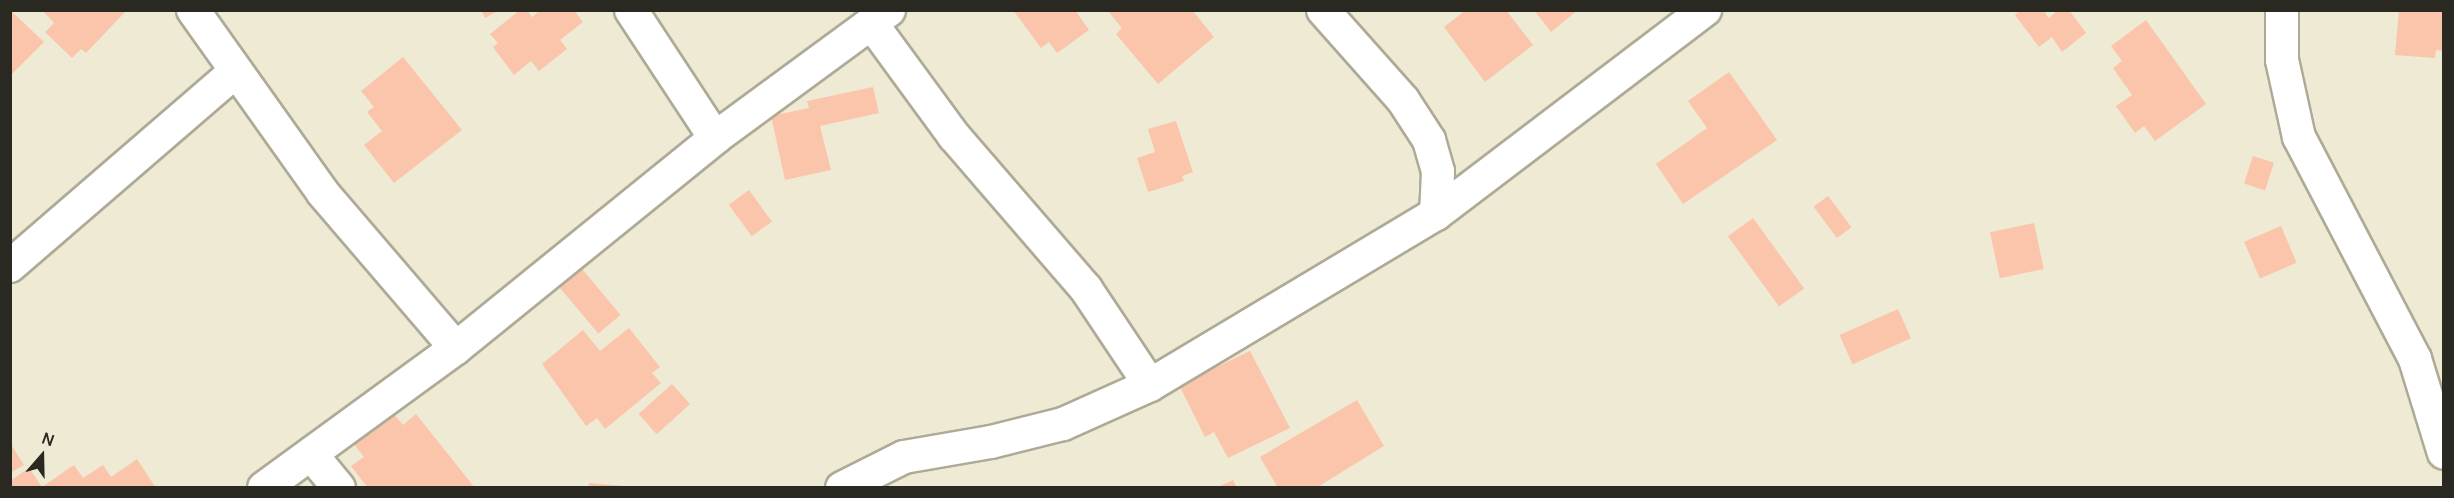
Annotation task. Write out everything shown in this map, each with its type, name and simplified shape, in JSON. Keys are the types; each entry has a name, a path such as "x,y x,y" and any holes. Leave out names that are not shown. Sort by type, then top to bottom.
{"street":[{"path":"193,10 323,193 456,348"},
{"path":"631,10 715,138"},
{"path":"1323,10 1403,100 1429,140 1438,172 1436,214"},
{"path":"842,488 904,457 992,442 1064,424 1150,385 1436,214 1705,10"},
{"path":"2282,10 2282,60 2299,137 2415,359 2444,453"},
{"path":"264,488 456,348 715,138 880,17 954,136 1086,289 1150,385"},
{"path":"10,266 236,71"},
{"path":"311,454 339,488"}],"building":[{"path":"10,10 44,42 10,76"},
{"path":"42,10 127,10 86,53 81,49 72,58 45,32 54,23"},
{"path":"481,10 499,10 485,18"},
{"path":"520,10 527,10 532,17 541,10 574,10 583,22 560,40 567,49 539,71 531,61 514,75 493,47 498,43 490,34"},
{"path":"1013,10 1075,10 1089,30 1057,53 1049,42 1041,48"},
{"path":"1107,10 1192,10 1214,37 1158,84 1116,34 1122,28"},
{"path":"1466,10 1506,10 1533,45 1485,82 1444,27"},
{"path":"1534,10 1578,10 1551,32"},
{"path":"2021,10 2043,10 2049,18 2058,10 2069,10 2086,33 2062,52 2052,37 2039,47 2015,15"},
{"path":"2399,10 2444,10 2444,51 2436,50 2435,58 2395,55"},
{"path":"2146,20 2206,104 2155,141 2144,126 2135,133 2116,106 2132,95 2113,68 2122,61 2111,46"},
{"path":"403,57 462,130 394,183 364,145 382,131 367,112 374,107 361,91"},
{"path":"1729,72 1777,140 1683,204 1656,164 1707,128 1688,101"},
{"path":"873,87 879,113 820,126 831,170 785,180 771,116 809,108 807,101"},
{"path":"1176,121 1193,172 1182,176 1184,181 1148,192 1137,158 1155,152 1148,129"},
{"path":"2253,156 2274,163 2265,190 2244,184"},
{"path":"749,190 772,222 752,236 729,205"},
{"path":"1828,196 1851,227 1837,238 1814,207"},
{"path":"1753,218 1804,288 1779,307 1728,236"},
{"path":"2034,223 2044,269 2000,278 1990,232"},
{"path":"2281,226 2297,263 2260,278 2244,242"},
{"path":"582,269 621,315 598,334 560,288"},
{"path":"1898,309 1911,338 1853,364 1840,335"},
{"path":"629,328 660,367 652,373 661,383 605,429 597,418 586,426 542,364 583,330 600,351"},
{"path":"1250,351 1290,428 1228,458 1214,432 1205,437 1179,385"},
{"path":"672,384 690,404 657,434 639,414"},
{"path":"1357,400 1384,446 1316,488 1278,488 1260,457"},
{"path":"392,412 403,425 416,414 475,488 368,488 351,466 364,457 353,443"},
{"path":"10,443 24,465 10,473"},
{"path":"137,459 156,488 10,488 10,481 29,468 42,487 74,465 83,478 103,465 111,477"},
{"path":"1233,480 1237,488 1216,488"},
{"path":"589,483 623,486 622,488 588,488"}]}
